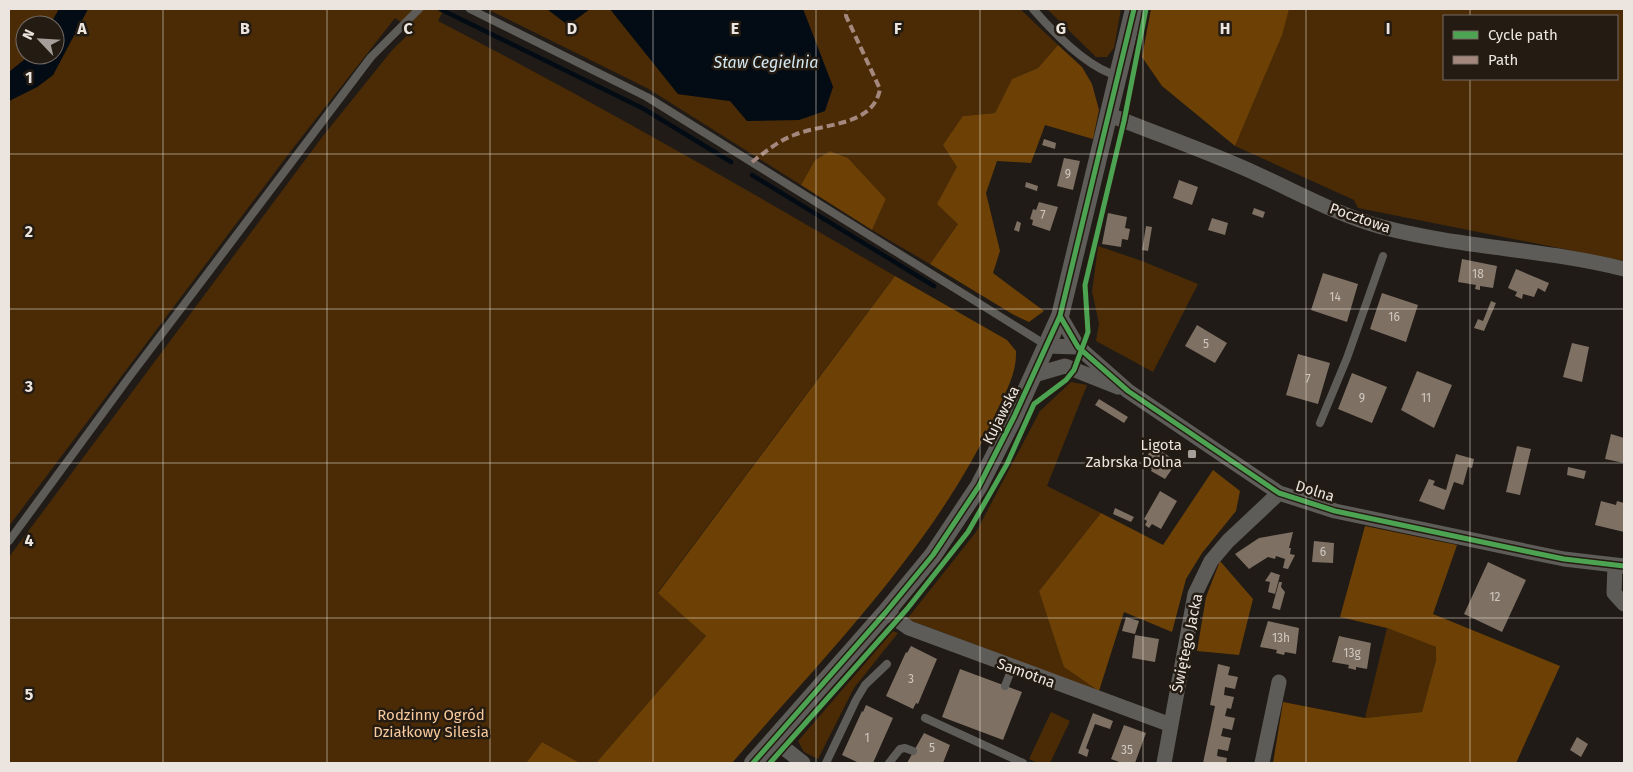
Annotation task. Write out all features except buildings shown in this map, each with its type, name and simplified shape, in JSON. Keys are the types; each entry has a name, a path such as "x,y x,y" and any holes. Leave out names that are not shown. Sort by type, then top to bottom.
{"street":[{"name":"Kujawska","path":"753,763 886,612 932,555 979,486 1034,375 1060,316 1110,116 1134,9"},
{"name":"Pocztowa","path":"1110,116 1227,160 1316,203 1381,227 1425,237 1582,258 1624,269"},
{"name":"Dolna","path":"1060,316 1078,347 1128,391 1279,493 1335,511 1564,559 1620,565"},
{"path":"1047,346 1078,347"},
{"name":"Dolna","path":"1047,346 1065,366 1128,391"},
{"path":"1034,375 1065,366"},
{"name":"Świętego Jacka","path":"1164,763 1195,594 1211,561 1228,541 1279,493"},
{"path":"1620,565 1614,593 1624,604"},
{"name":"Samotna","path":"886,612 909,628 1012,668 1171,725"},
{"path":"1262,763 1279,682"},
{"path":"774,740 802,763"}],"lane":[{"path":"9,541 130,376 371,57 419,9"},
{"path":"470,9 647,97 1047,346"},
{"path":"1033,9 1091,64 1106,73 1119,76"},
{"path":"1320,423 1347,358 1383,256"},
{"path":"826,763 865,685 887,664"},
{"path":"1005,686 1012,668"},
{"path":"926,718 1023,763"},
{"path":"889,763 900,749 905,748 913,751"}],"green space":[{"path":"9,9 59,9 56,15 15,15 15,65 18,65 9,72"},
{"name":"Rodzinny Ogród Działkowy Silesia","path":"88,9 444,9 438,21 611,114 895,276 658,592 706,636 596,763 580,763 542,742 526,763 9,763 9,557 323,136 393,49 413,30 395,18 290,152 9,526 9,101 37,87 53,75 58,65 65,65 65,52"},
{"path":"487,9 547,9 568,25 590,9 610,9 678,94 730,101 833,87 803,9 1020,9 1058,45 1038,68 1012,79 995,113 963,116 957,167 958,224 930,264 872,230 886,199 848,158 830,151 815,160 801,185 647,88"},
{"path":"1047,9 1121,9 1114,48 1107,57 1096,57"},
{"path":"1155,9 1624,9 1624,261 1358,208 1354,200 1235,146 1265,75"},
{"path":"1098,246 1142,261 1198,284 1153,372 1096,341 1099,323 1092,292"},
{"path":"1071,382 1087,385 1047,486 1101,513 1039,591 1099,691 907,619 976,532 1040,411"},
{"path":"1387,628 1436,647 1436,660 1422,712 1365,718"},
{"path":"893,631 898,633 854,688 818,759 804,752 798,741"},
{"path":"1051,712 1070,721 1050,763 1038,763 1029,759"}],"shaded area":[{"path":"1151,9 1289,9 1282,35 1235,146 1162,86 1142,57"},
{"path":"1058,45 1082,67 1092,84 1099,110 1093,139 1045,125 1031,163 997,161 986,193 1000,251 993,273 1044,311 1029,322 1014,315 930,264 958,224 937,204 957,167 943,145 963,116 995,113 1012,79 1038,68"},
{"path":"830,151 848,158 886,199 872,230 801,185 815,160"},
{"path":"895,276 1007,340 1016,351 1015,367 1004,396 972,460 944,507 877,596 732,763 596,763 706,636 658,593"},
{"path":"1213,470 1240,491 1236,511 1202,553 1186,579 1172,632 1124,612 1099,691 1064,667 1039,591 1101,513 1163,545"},
{"path":"1365,526 1457,545 1433,614 1560,666 1516,763 1273,763 1283,702 1365,718 1422,712 1436,660 1436,647 1387,628 1340,617"},
{"path":"1220,561 1253,599 1239,655 1197,651 1206,597"},
{"path":"542,742 580,763 526,763"}],"water":[{"path":"59,9 88,9 65,52 65,15 56,15"},
{"path":"547,9 590,9 568,25"},
{"name":"Staw Cegielnia","path":"610,9 803,9 833,87 825,111 799,120 747,121 730,101 678,94"},
{"path":"18,65 58,65 53,75 37,87 9,101 9,72"}],"waterway":[{"path":"440,9 644,109 731,162"},
{"path":"752,175 934,286"}],"marked path":[{"path":"752,162 788,137 845,122 868,111 875,101 880,89 846,16 847,9"}],"cycle path":[{"path":"753,763 886,612 933,555 979,486 1014,417 1060,316 1134,9"},
{"path":"770,763 907,609 968,532 1007,464 1034,404 1066,380 1074,370 1088,332 1085,285 1124,121 1146,9"},
{"path":"1060,316 1078,347 1128,391 1279,493 1335,511 1564,559 1624,566"}],"place":[{"name":"Ligota Zabrska Dolna","path":"1192,454"}]}
